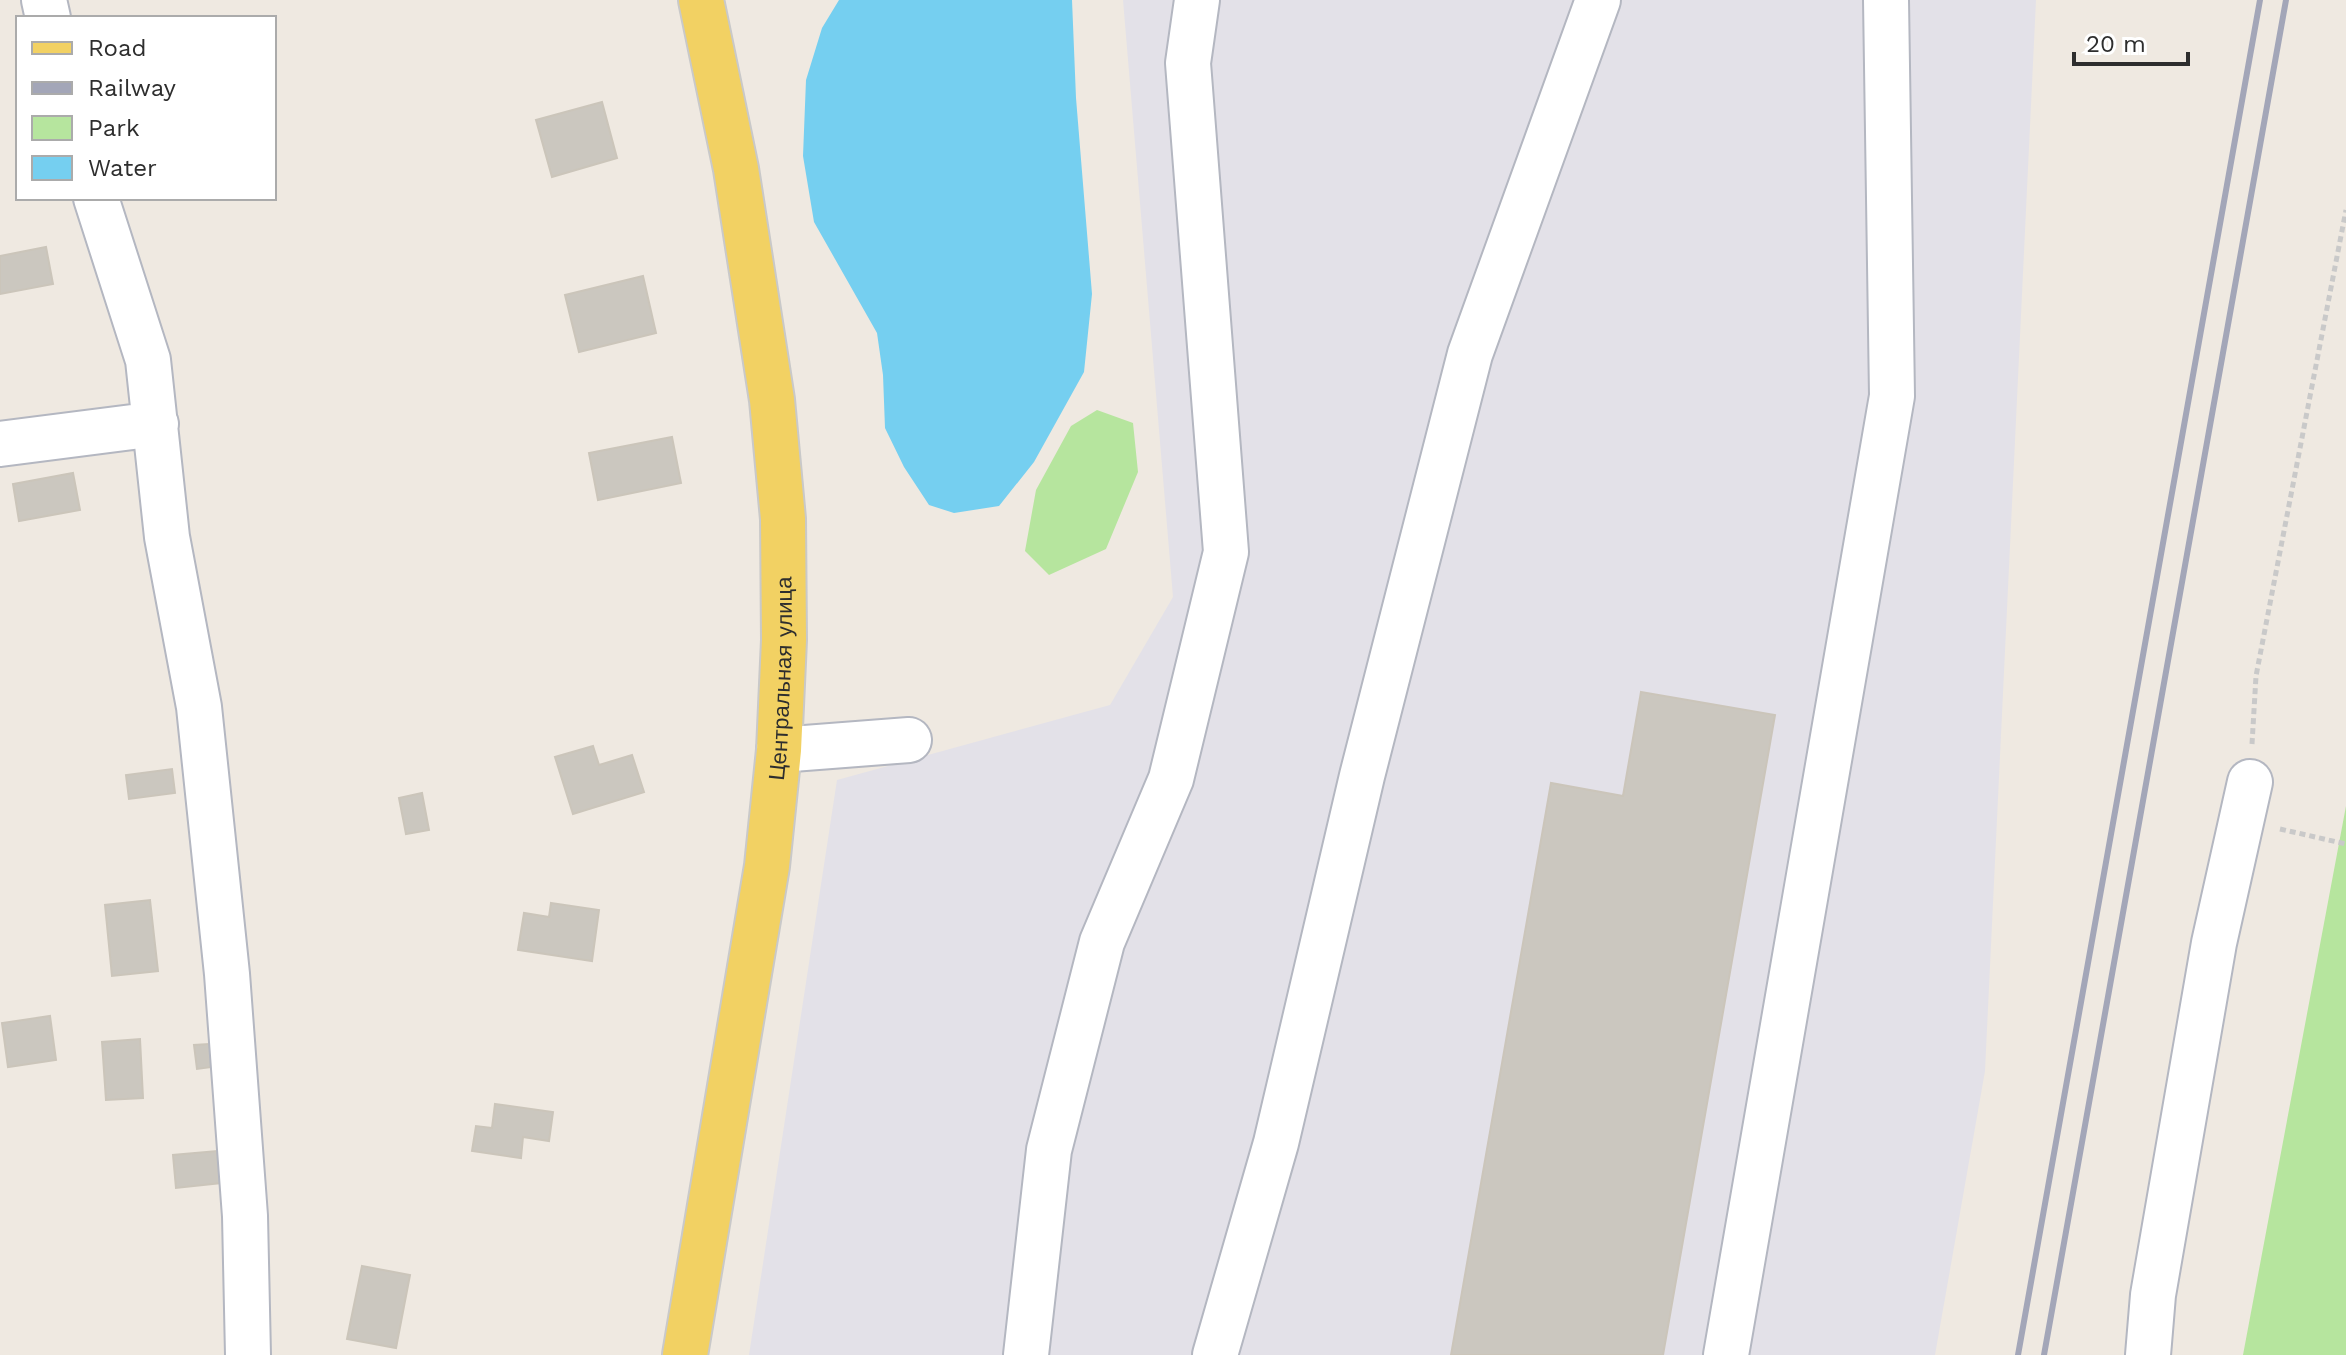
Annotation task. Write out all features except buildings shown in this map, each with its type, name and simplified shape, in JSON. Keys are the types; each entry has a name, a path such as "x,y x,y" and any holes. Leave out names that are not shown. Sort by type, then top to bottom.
{"main road":[{"name":"Центральная улица","path":"685,1355 767,866 779,750 784,640 783,519 772,400 736,169 701,0"}],"street":[{"path":"1026,1355 1049,1150 1102,942 1171,779 1226,552 1188,63 1197,0"},
{"path":"1215,1355 1276,1143 1362,776 1470,354 1598,0"},
{"path":"1726,1355 1892,396 1886,0"},
{"path":"97,200 148,360 167,537 199,707 227,974 245,1216 248,1355"},
{"path":"0,444 156,424"},
{"path":"779,750 909,740"},
{"path":"2148,1355 2153,1295 2214,943 2250,782"}],"path":[{"path":"2346,210 2256,676 2250,782 2278,828 2346,844"}],"shaded area":[{"path":"1123,0 2036,0 1985,1071 1935,1355 749,1355 837,780 1110,705 1173,597"}],"green space":[{"path":"1097,410 1133,423 1138,472 1106,549 1049,575 1025,551 1036,490 1071,426"},
{"path":"2346,806 2346,1355 2243,1355"}],"water":[{"path":"839,0 1072,0 1076,98 1092,294 1084,372 1034,462 999,506 954,513 929,505 904,467 885,428 883,375 877,333 814,222 803,156 806,80 822,28"}],"railway":[{"path":"2018,1355 2260,0"},
{"path":"2044,1355 2286,0"}]}
